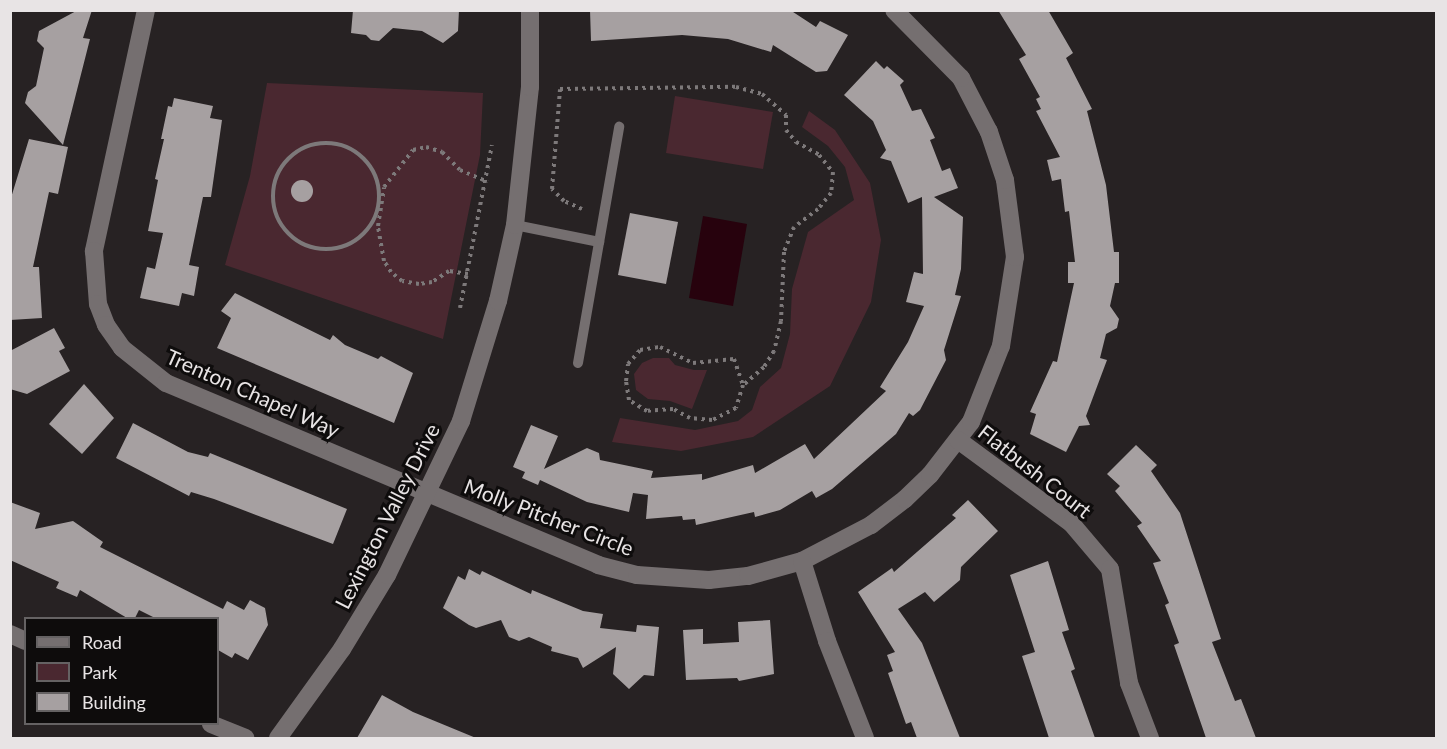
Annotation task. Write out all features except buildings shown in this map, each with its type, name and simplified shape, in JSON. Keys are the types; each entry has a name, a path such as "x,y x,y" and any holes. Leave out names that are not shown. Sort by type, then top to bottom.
{"street":[{"name":"Trenton Chapel Way","path":"146,10 94,251 94,278 106,325 142,367 165,383 428,494"},
{"name":"Lexington Valley Drive","path":"278,738 342,648 387,575 428,494 476,376 515,225 530,87 530,10"},
{"name":"Molly Pitcher Circle","path":"428,494 598,565 637,575 709,580 748,576 802,561 871,525 930,476 958,440 987,389 1001,346 1011,302 1015,257 1005,180 988,132 970,93 933,47 894,10"},
{"name":"Flatbush Court","path":"958,440 1071,523 1110,569 1130,683 1150,738"},
{"path":"802,561 827,641 865,738"},
{"path":"10,634 24,640"},
{"path":"216,725 245,738"}],"lane":[{"path":"578,363 619,127"},
{"path":"515,225 599,242"}],"path":[{"path":"582,209 564,201 552,189 560,89 736,87 762,94 786,115 786,130 796,142 819,155 833,172 831,193 818,209 794,227 784,252 781,321 774,351 764,367 743,385 736,408 712,420 690,418 673,409 647,411 629,400 626,381 628,364 640,350 660,347 693,363 734,359 743,385"},
{"path":"326,142 353,150 373,169 380,196 373,224 353,243 326,250 298,243 278,224 271,196 278,169 298,150 326,142"},
{"path":"460,308 488,182 492,145"},
{"path":"468,274 449,271 432,282 419,284 402,281 391,272 384,261 378,226 384,187 413,150 426,147 442,152 460,170 488,182"}],"green space":[{"path":"267,83 483,93 480,155 443,339 225,265 250,176"},
{"path":"675,96 773,112 763,169 666,153"},
{"path":"809,111 835,130 870,183 881,240 871,302 830,386 753,437 681,451 612,442 620,418 695,430 738,421 752,410 760,387 781,368 790,334 792,289 808,232 854,200 845,167 828,146 802,127"},
{"path":"653,358 669,358 675,365 694,370 707,370 692,409 670,401 648,399 636,390 634,374 642,363"}],"shaded area":[{"path":"703,216 747,224 733,306 689,298"}]}
